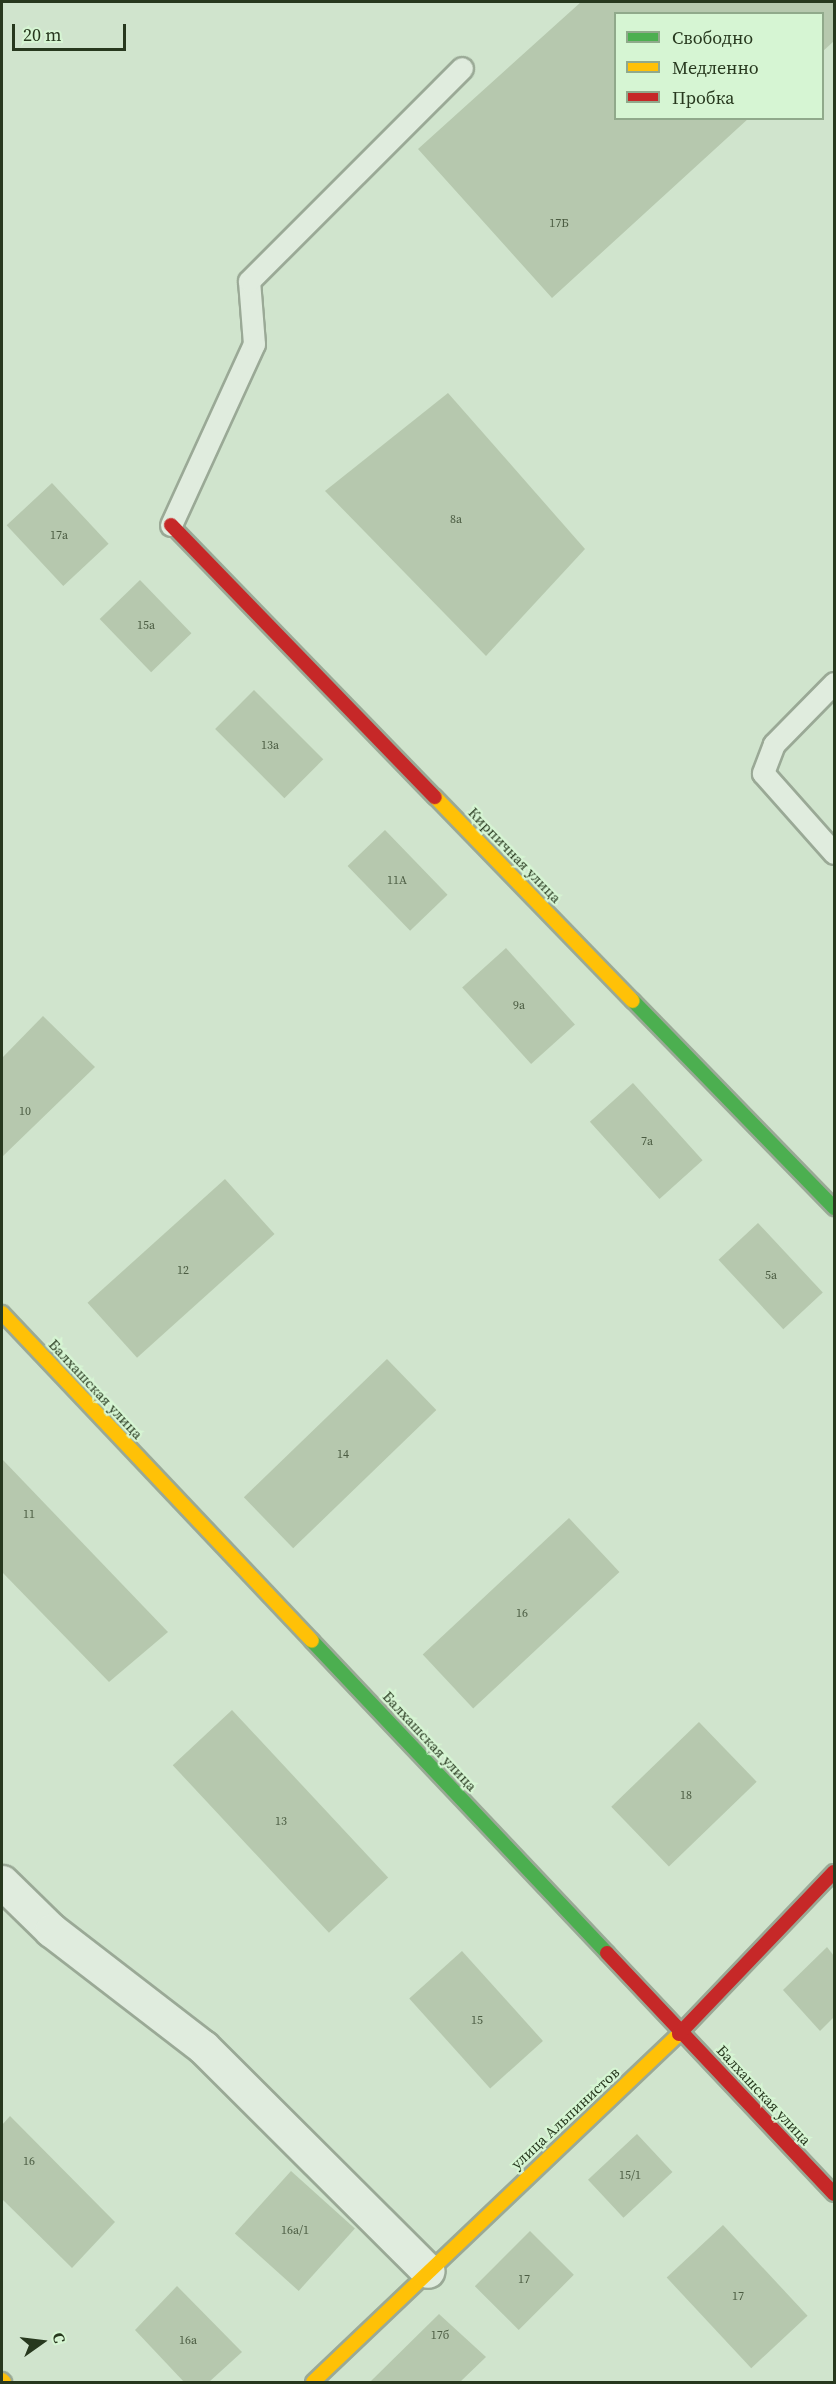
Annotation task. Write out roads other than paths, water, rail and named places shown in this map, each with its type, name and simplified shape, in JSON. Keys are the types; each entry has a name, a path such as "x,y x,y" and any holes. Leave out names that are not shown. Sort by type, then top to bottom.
{"street":[{"name":"Кирпичная улица","path":"171,525 834,1208"},
{"name":"Балхашская улица","path":"2,1313 834,2194"},
{"name":"улица Альпинистов","path":"313,2382 681,2031 834,1872"},
{"path":"2,1882 51,1930 203,2047 428,2271"}],"lane":[{"path":"171,525 254,344 249,281 462,68"},
{"path":"834,683 774,744 763,762 769,782 834,853"}]}
